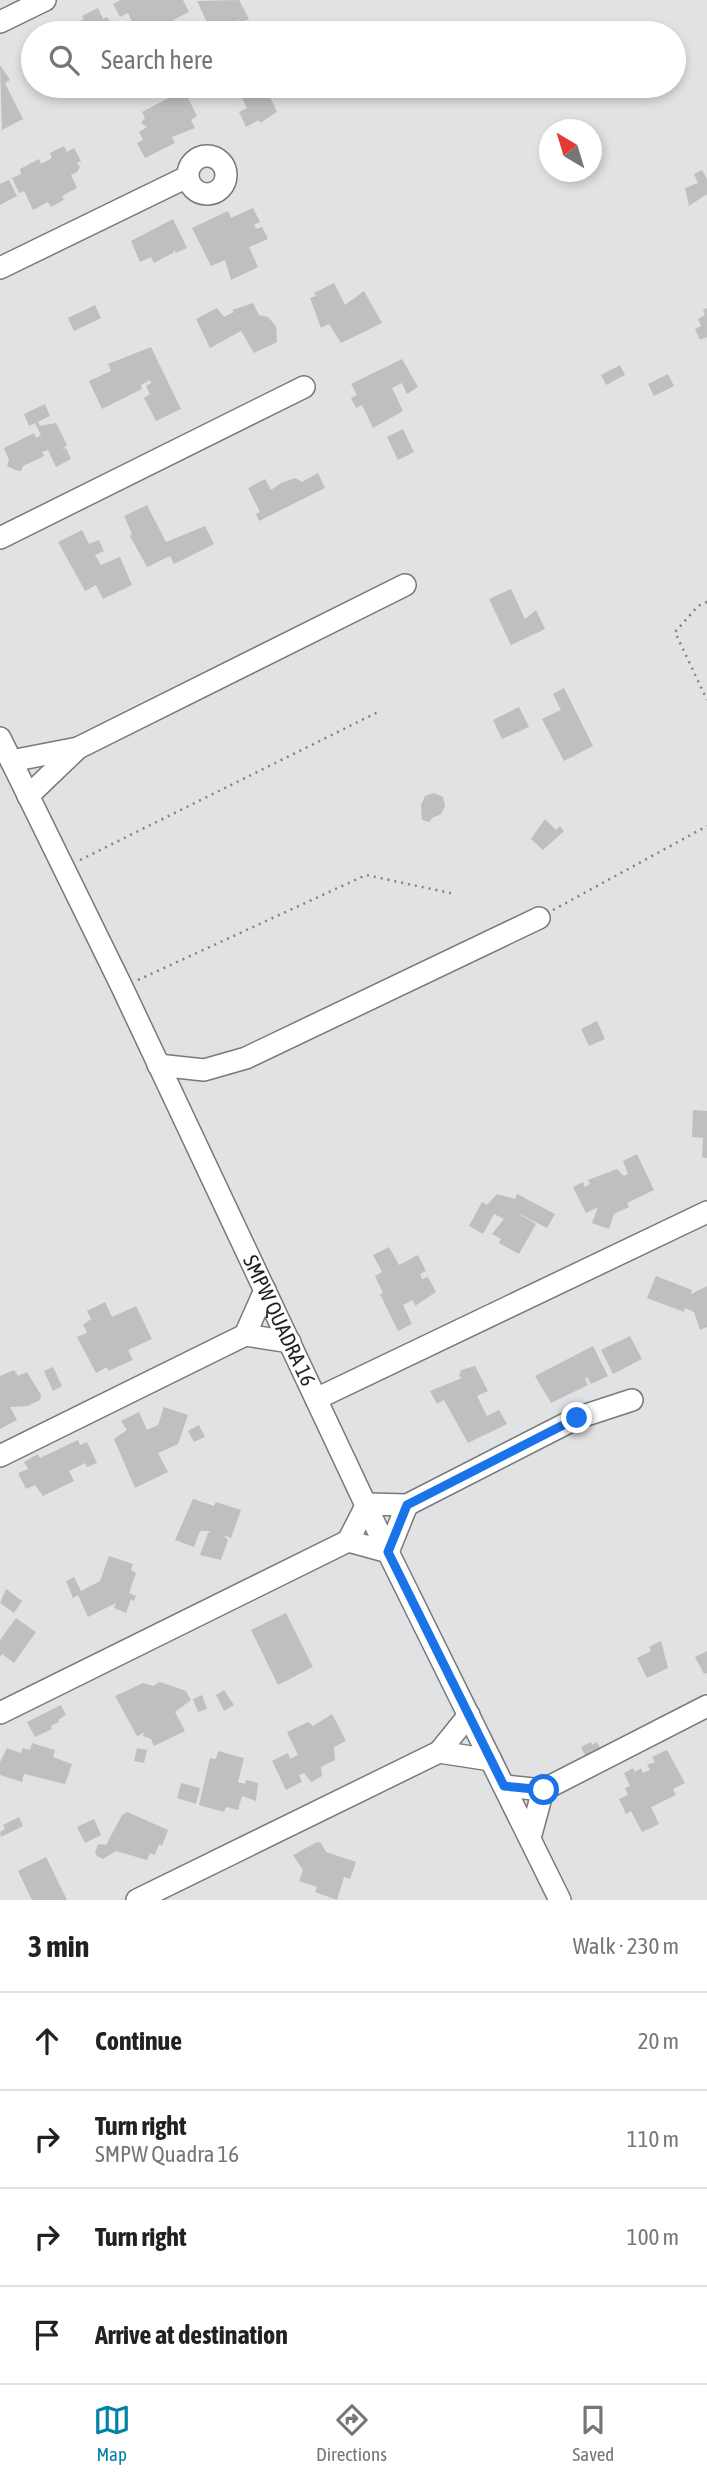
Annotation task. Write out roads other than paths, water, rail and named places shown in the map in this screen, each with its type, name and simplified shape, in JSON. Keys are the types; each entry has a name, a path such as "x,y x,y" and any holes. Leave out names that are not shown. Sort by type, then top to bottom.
{"street":[{"path":"0,22 45,0"},
{"path":"0,268 187,177"},
{"path":"0,538 304,387"},
{"path":"11,761 78,748 405,585"},
{"name":"SMPW QUADRA 16","path":"0,738 122,987 388,1552 560,1900"},
{"path":"28,796 78,748"},
{"path":"158,1065 204,1070 246,1059 539,918"},
{"path":"316,1399 707,1212"},
{"path":"245,1335 265,1290"},
{"path":"0,1456 245,1335 290,1342"},
{"path":"0,1713 348,1541 367,1504 407,1505 577,1418 632,1400"},
{"path":"348,1541 388,1552 407,1505"},
{"path":"504,1786 544,1790 707,1706"},
{"path":"137,1900 439,1752 469,1715"},
{"path":"439,1752 491,1760"},
{"path":"530,1838 544,1790"}]}
